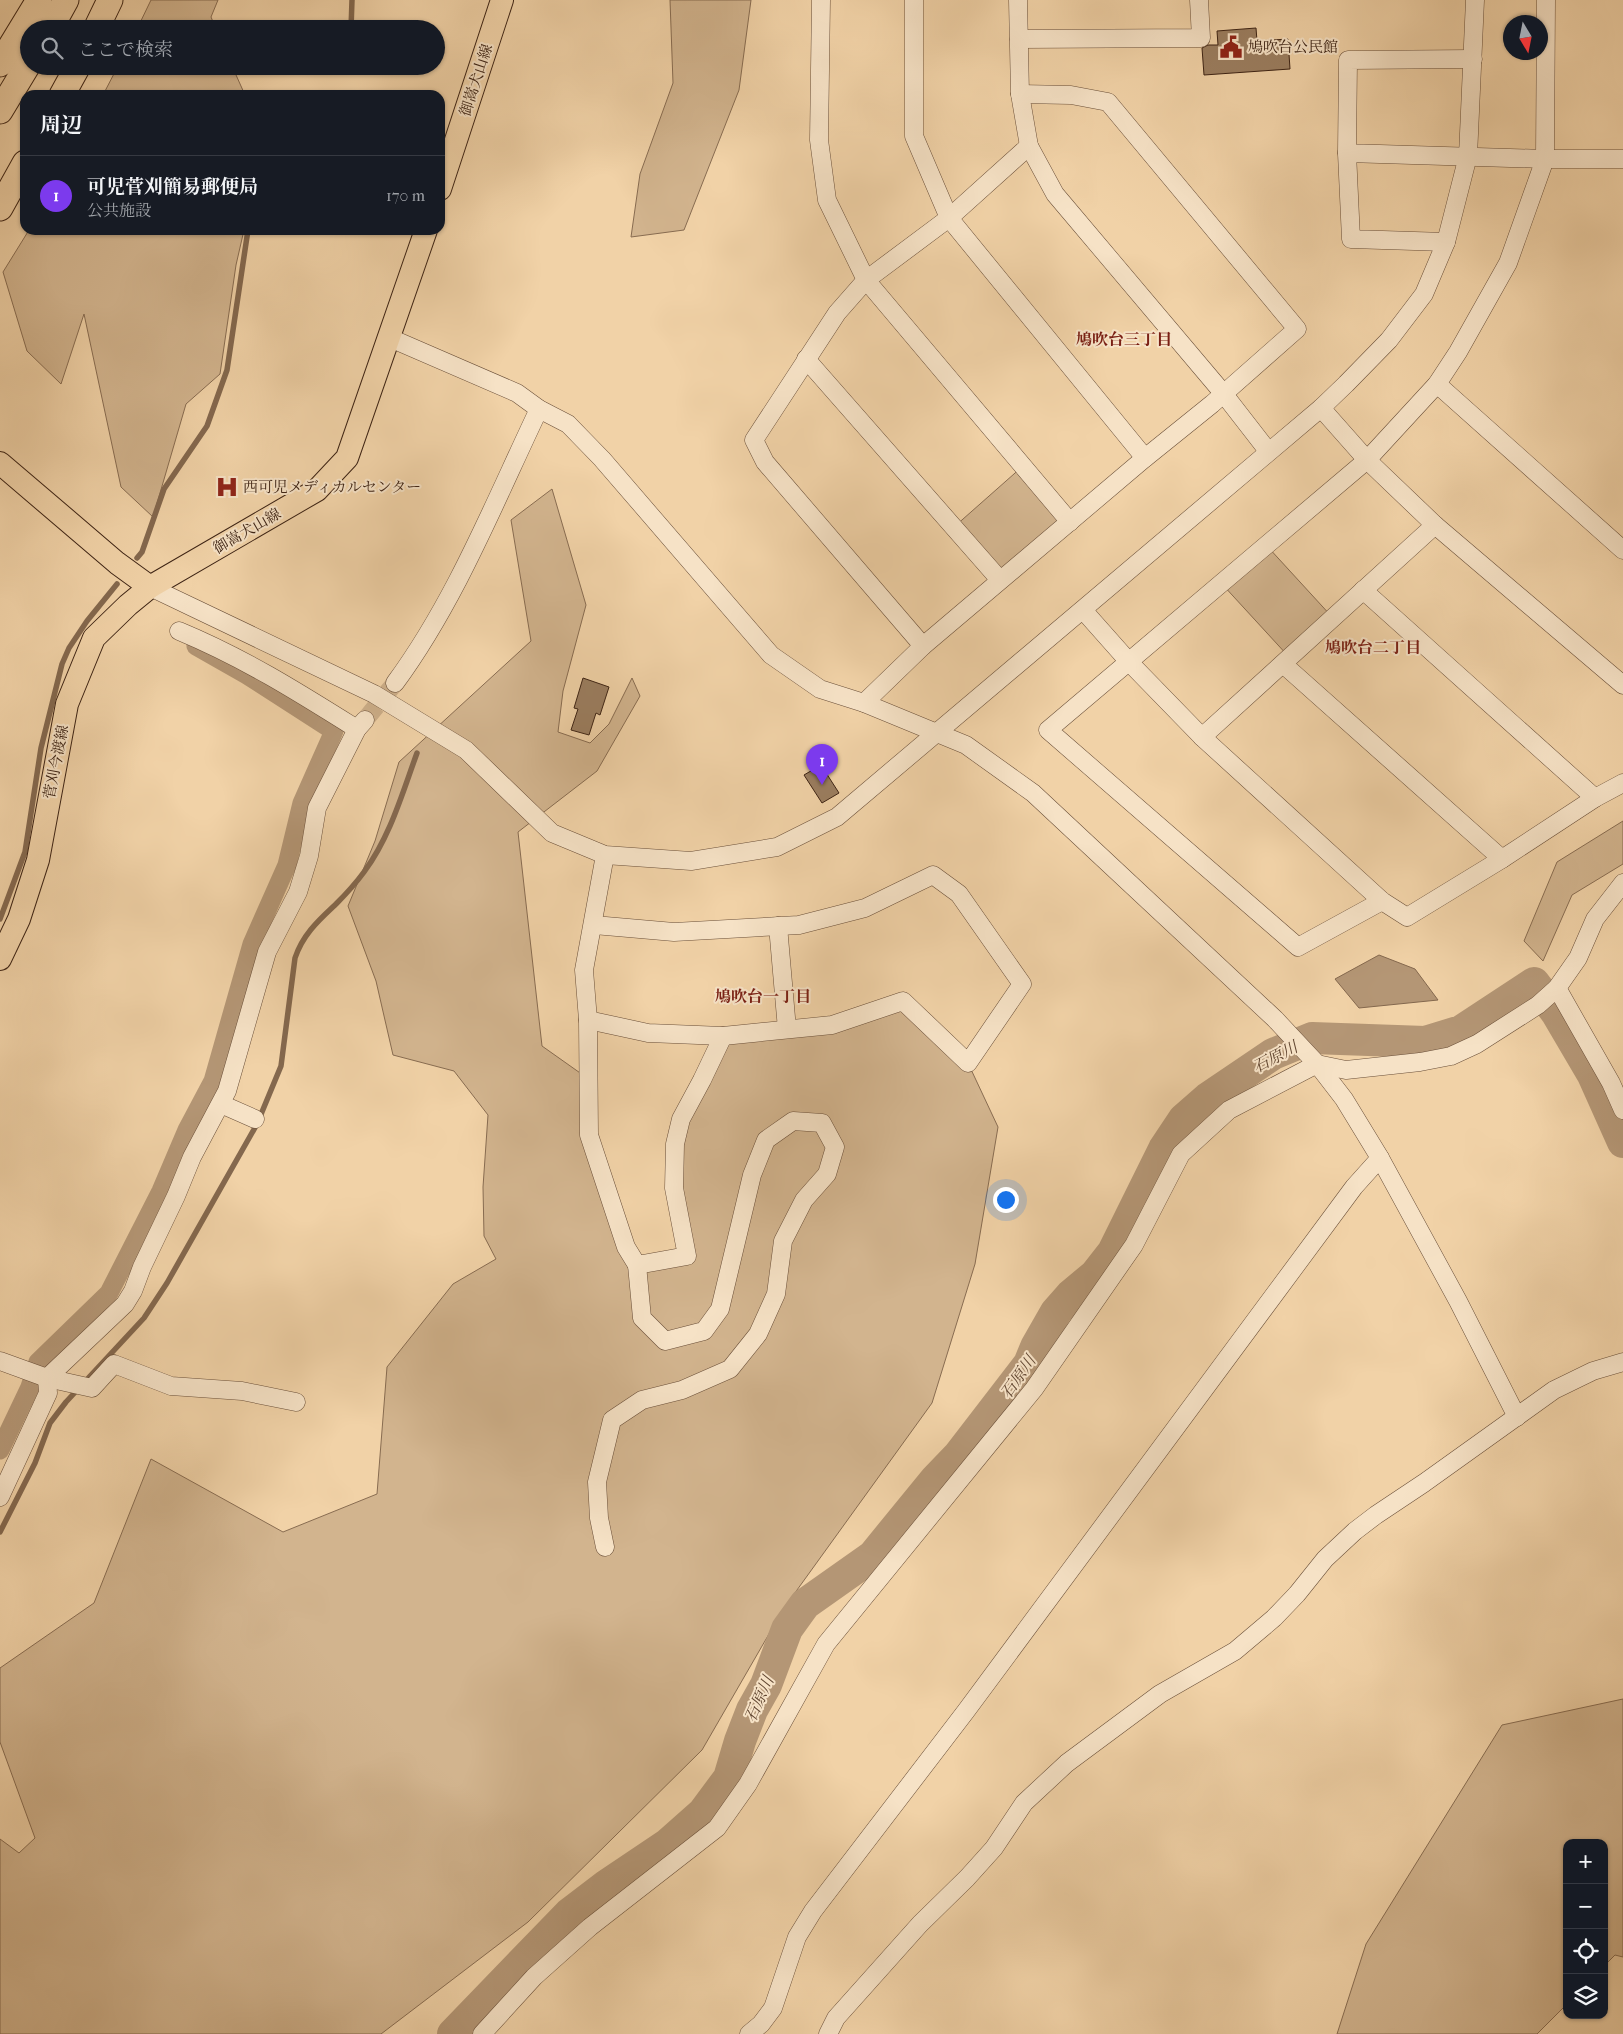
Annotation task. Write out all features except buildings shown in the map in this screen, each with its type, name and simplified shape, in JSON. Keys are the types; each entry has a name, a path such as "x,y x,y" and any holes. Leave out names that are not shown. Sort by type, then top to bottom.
{"highway":[{"path":"27,20 39,0"},
{"path":"55,20 66,0"},
{"path":"100,20 110,0"},
{"path":"0,64 20,31"},
{"path":"0,111 22,75"},
{"path":"65,90 73,75"},
{"path":"0,208 20,172"}],"main road":[{"name":"御嵩犬山線","path":"445,174 502,0"},
{"name":"御嵩犬山線","path":"150,588 317,490 347,458 424,235"},
{"path":"0,463 117,563 150,588"},
{"name":"菅刈今渡線","path":"0,959 19,919 38,860 67,704 94,638 128,604 150,588"}],"street":[{"path":"821,0 819,140 828,200 866,280 1070,522"},
{"path":"914,0 914,136 949,218 1145,458"},
{"path":"1018,0 1020,94 1029,146 1055,194 1223,393 1268,451"},
{"path":"1019,40 1201,38 1199,0"},
{"path":"150,588 374,694 466,750 552,833 606,855 691,861 777,847 837,817 1320,408 1389,340 1424,294 1446,242 1468,156 1475,0"},
{"path":"1382,901 1298,947 1048,730 1130,663 1367,460 1437,384 1458,352 1508,263 1545,159 1546,0"},
{"path":"1446,242 1351,239 1348,153 1348,60 1473,59"},
{"path":"864,703 923,646 1297,329 1108,102 1071,95 1020,94"},
{"path":"923,646 765,462 754,440 837,313 866,280 949,218 1029,146"},
{"path":"1348,153 1545,159 1623,159"},
{"path":"390,338 517,393 539,409 568,424 602,459 771,655 820,689 864,703 966,745 1034,793 1275,1019 1317,1064 1344,1099 1380,1158 1458,1302 1517,1417"},
{"path":"806,358 1000,580"},
{"path":"1437,384 1623,550"},
{"path":"1320,408 1367,460 1435,525 1623,685"},
{"path":"395,683 418,652 470,554 539,409"},
{"path":"1202,737 1435,525"},
{"path":"1363,590 1595,798"},
{"path":"1083,610 1130,663 1202,737 1382,901 1407,917 1502,859 1595,798 1623,783"},
{"path":"47,1378 125,1304 133,1291 192,1157 228,1091 267,952 298,892 309,856 317,808 361,724 221,648 179,631"},
{"path":"1283,664 1502,859"},
{"path":"605,1547 599,1518 597,1482 612,1420 642,1400 682,1390 730,1369 758,1334 776,1294 783,1241 804,1200 827,1174 835,1147 822,1123 793,1121 766,1140 752,1175 720,1309 704,1331 665,1341 642,1318 637,1265 626,1247 589,1135 588,1020 584,970 606,855"},
{"path":"588,1020 648,1033 723,1036 832,1025 903,1001 968,1063 1022,984 959,894 932,875 865,908 799,926 674,932 594,925"},
{"path":"482,2034 534,1977 590,1927 717,1828 748,1784 826,1644 1034,1389 1134,1245 1181,1154 1229,1110 1317,1064 1346,1070 1420,1062 1451,1056 1477,1044 1538,1005 1557,988 1578,958 1595,918 1623,883"},
{"path":"778,926 787,1029"},
{"path":"1557,988 1611,1083 1623,1110"},
{"path":"637,1265 687,1256 674,1188 675,1144 681,1119 723,1036"},
{"path":"221,1104 255,1119"},
{"path":"750,2034 761,2024 773,2008 798,1937 813,1911 966,1711 1354,1187 1380,1158"},
{"path":"0,1361 47,1378 92,1388 114,1364 171,1386 242,1391 296,1402"},
{"path":"828,2034 836,2018 920,1924 967,1878 994,1848 1024,1803 1067,1763 1160,1694 1235,1651 1274,1618 1297,1594 1325,1559 1354,1531 1554,1390 1593,1371 1623,1362"},
{"path":"0,1497 48,1393 47,1378"}],"shaded area":[{"path":"151,0 218,0 211,17 212,20 141,20"},
{"path":"670,0 751,0 739,90 684,230 631,237 640,174 673,83"},
{"path":"113,75 236,75 243,90 106,90"},
{"path":"26,235 243,235 236,265 220,374 186,404 153,517 121,487 84,314 61,384 27,351 3,272"},
{"path":"1023,466 1070,522 1000,580 954,527"},
{"path":"552,489 586,605 563,691 558,732 590,743 609,724 632,678 640,696 597,771 518,832 542,1046 583,1075 585,1135 638,1268 687,1256 675,1144 723,1036 830,1026 903,1001 968,1063 998,1127 975,1264 932,1403 784,1608 702,1750 528,1922 381,2034 0,2034 0,1839 19,1853 35,1838 0,1742 0,1668 94,1603 151,1459 283,1532 377,1494 387,1367 453,1284 496,1259 484,1236 483,1187 488,1115 454,1071 393,1055 376,981 348,906 375,841 399,762 531,641 511,520"},
{"path":"1267,546 1333,618 1289,657 1222,584"},
{"path":"1623,821 1623,864 1572,895 1543,961 1524,941 1557,862"},
{"path":"1379,955 1415,969 1438,1000 1359,1008 1335,979"},
{"path":"1623,1699 1623,1957 1615,1955 1608,1962 1608,1839 1563,1839 1563,2008 1537,2034 1337,2034 1366,1944 1502,1725"}],"waterway":[{"path":"351,20 352,0"},
{"path":"137,558 142,552 164,489 207,426 227,370 247,235"},
{"path":"0,919 25,852 41,748 62,664 69,648 87,621 117,584"},
{"path":"0,1450 30,1387 38,1362 109,1293 161,1191 187,1130 213,1081 252,944 287,865 302,803 334,731 247,675 196,646"},
{"path":"0,1532 35,1463 50,1423 66,1402 144,1318 167,1283 257,1124 281,1066 295,958 298,949 312,928 351,888 373,859 395,815 417,753"},
{"name":"石原川","path":"453,2034 569,1914 607,1885 668,1844 703,1813 729,1778 752,1710 766,1685 787,1629 805,1604 873,1556 935,1480 959,1455 1029,1364 1036,1347 1056,1312 1071,1295 1095,1275 1113,1252 1164,1149 1184,1119 1208,1098 1273,1054 1312,1038 1425,1042 1461,1031 1534,983 1556,1012 1593,1075 1623,1142"}],"tunnel":[{"path":"365,720 395,683"}],"place":[{"name":"鳩吹台公民館","path":"1231,47"},
{"name":"西可児メディカルセンター","path":"227,487"},
{"name":"可児菅刈簡易郵便局","path":"822,785"}],"district":[{"name":"鳩吹台三丁目","path":"1124,339"},
{"name":"鳩吹台二丁目","path":"1373,647"},
{"name":"鳩吹台一丁目","path":"763,996"}]}
